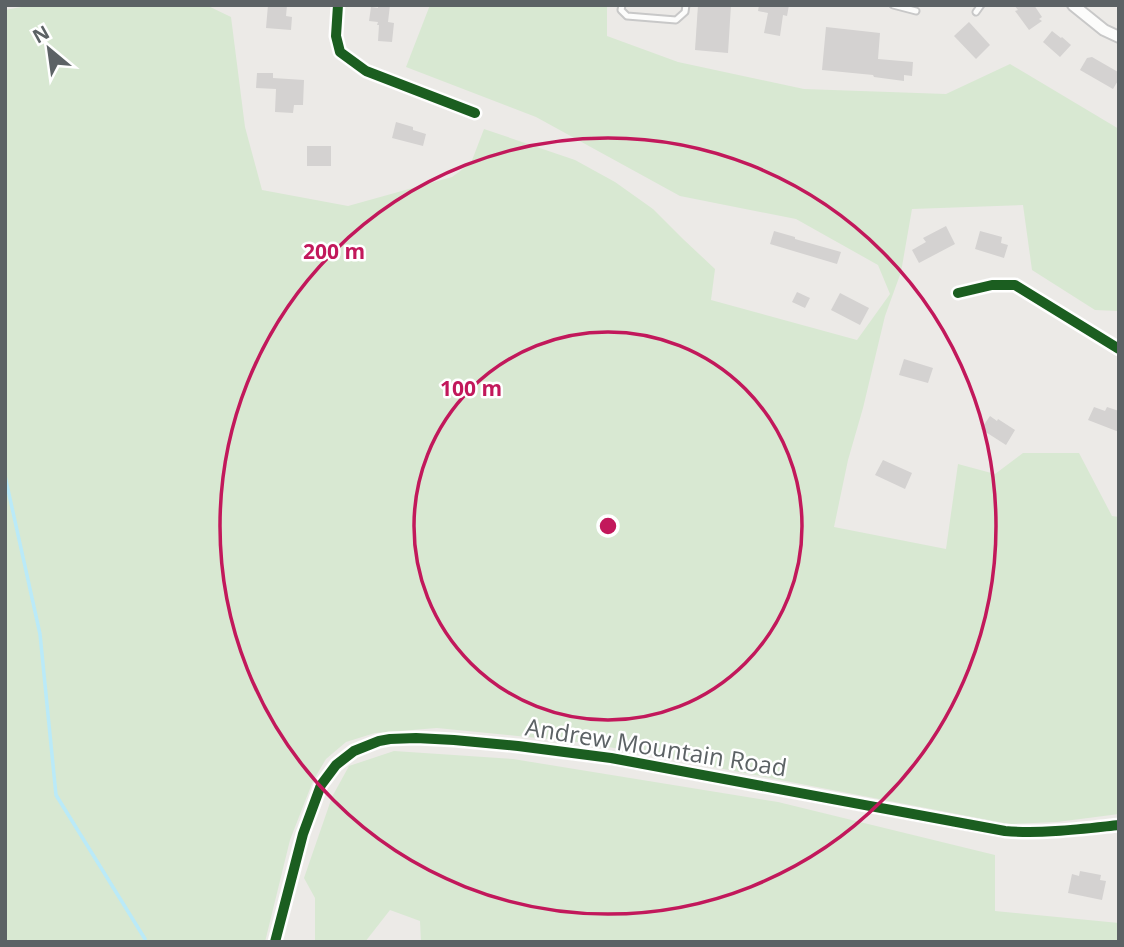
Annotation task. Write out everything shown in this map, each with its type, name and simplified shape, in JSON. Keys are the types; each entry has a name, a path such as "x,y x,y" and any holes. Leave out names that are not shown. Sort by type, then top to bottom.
{"street":[{"path":"338,5 335,36 340,52 366,71 475,113"},
{"path":"1073,5 1104,30 1119,37"},
{"path":"958,293 992,285 1015,285 1119,349"},
{"name":"Andrew Mountain Road","path":"275,942 303,834 321,785 336,765 354,751 390,739 454,740 611,758 1005,831 1052,832 1119,825"}],"lane":[{"path":"622,8 626,16 676,20 685,12 686,5"},
{"path":"894,5 916,11"},
{"path":"976,12 981,5"}],"green space":[{"path":"32,5 206,5 231,17 245,127 262,190 348,206 452,177 471,163 484,129 575,160 615,182 653,209 715,269 711,300 857,340 890,294 878,265 796,219 680,196 536,117 406,67 430,5 607,5 607,36 678,62 804,89 946,94 1010,64 1119,129 1119,311 1095,310 1032,270 1023,205 912,209 901,272 885,316 848,460 834,527 946,549 958,464 995,474 1023,453 1079,453 1112,516 1119,517 1119,814 1057,822 1009,824 588,743 437,728 375,733 346,742 326,759 313,781 290,840 265,942 5,942 5,10"},
{"path":"394,751 513,759 778,802 995,855 995,911 1119,923 1119,942 421,942 420,921 390,910 365,942 315,942 315,898 304,878 332,797 349,766"}],"building":[{"path":"268,5 287,5 286,16 292,17 291,30 266,28"},
{"path":"378,5 390,5 388,22 394,23 392,42 378,41 378,22 369,21 371,7 378,8"},
{"path":"698,5 731,5 728,53 695,50"},
{"path":"759,5 789,5 787,16 783,15 780,36 764,33 768,13 758,11"},
{"path":"1014,5 1034,5 1042,21 1029,30 1015,11 1018,10"},
{"path":"969,22 990,45 976,59 954,36"},
{"path":"826,27 880,33 878,59 913,62 912,76 904,75 904,81 822,70"},
{"path":"1052,31 1071,45 1060,57 1043,42"},
{"path":"1092,57 1118,72 1119,79 1113,89 1080,70 1087,58"},
{"path":"257,73 273,73 273,78 304,80 303,105 294,105 293,113 275,112 276,89 256,88"},
{"path":"396,122 426,134 423,146 392,138"},
{"path":"307,146 331,146 331,166 307,166"},
{"path":"946,226 955,244 919,263 912,250 926,242 923,238"},
{"path":"774,231 841,252 837,264 770,244"},
{"path":"980,231 1002,237 1001,243 1008,245 1004,258 975,249"},
{"path":"797,292 810,298 805,308 792,302"},
{"path":"840,293 869,308 860,325 831,310"},
{"path":"904,359 933,368 928,383 899,375"},
{"path":"1094,407 1105,411 1107,407 1119,411 1119,432 1088,420"},
{"path":"990,416 1015,430 1006,445 981,429"},
{"path":"883,460 912,473 905,489 875,475"},
{"path":"1080,871 1101,875 1100,880 1106,881 1102,900 1068,893 1072,874 1079,876"}],"waterway":[{"path":"5,476 40,634 56,795 145,942"}],"cycle path":[{"path":"338,5 336,36 340,52 366,71 475,113"},
{"path":"958,293 992,285 1015,285 1119,349"},
{"path":"275,942 303,834 321,785 336,765 354,751 390,739 454,740 611,758 1005,831 1048,831 1119,825"}]}
